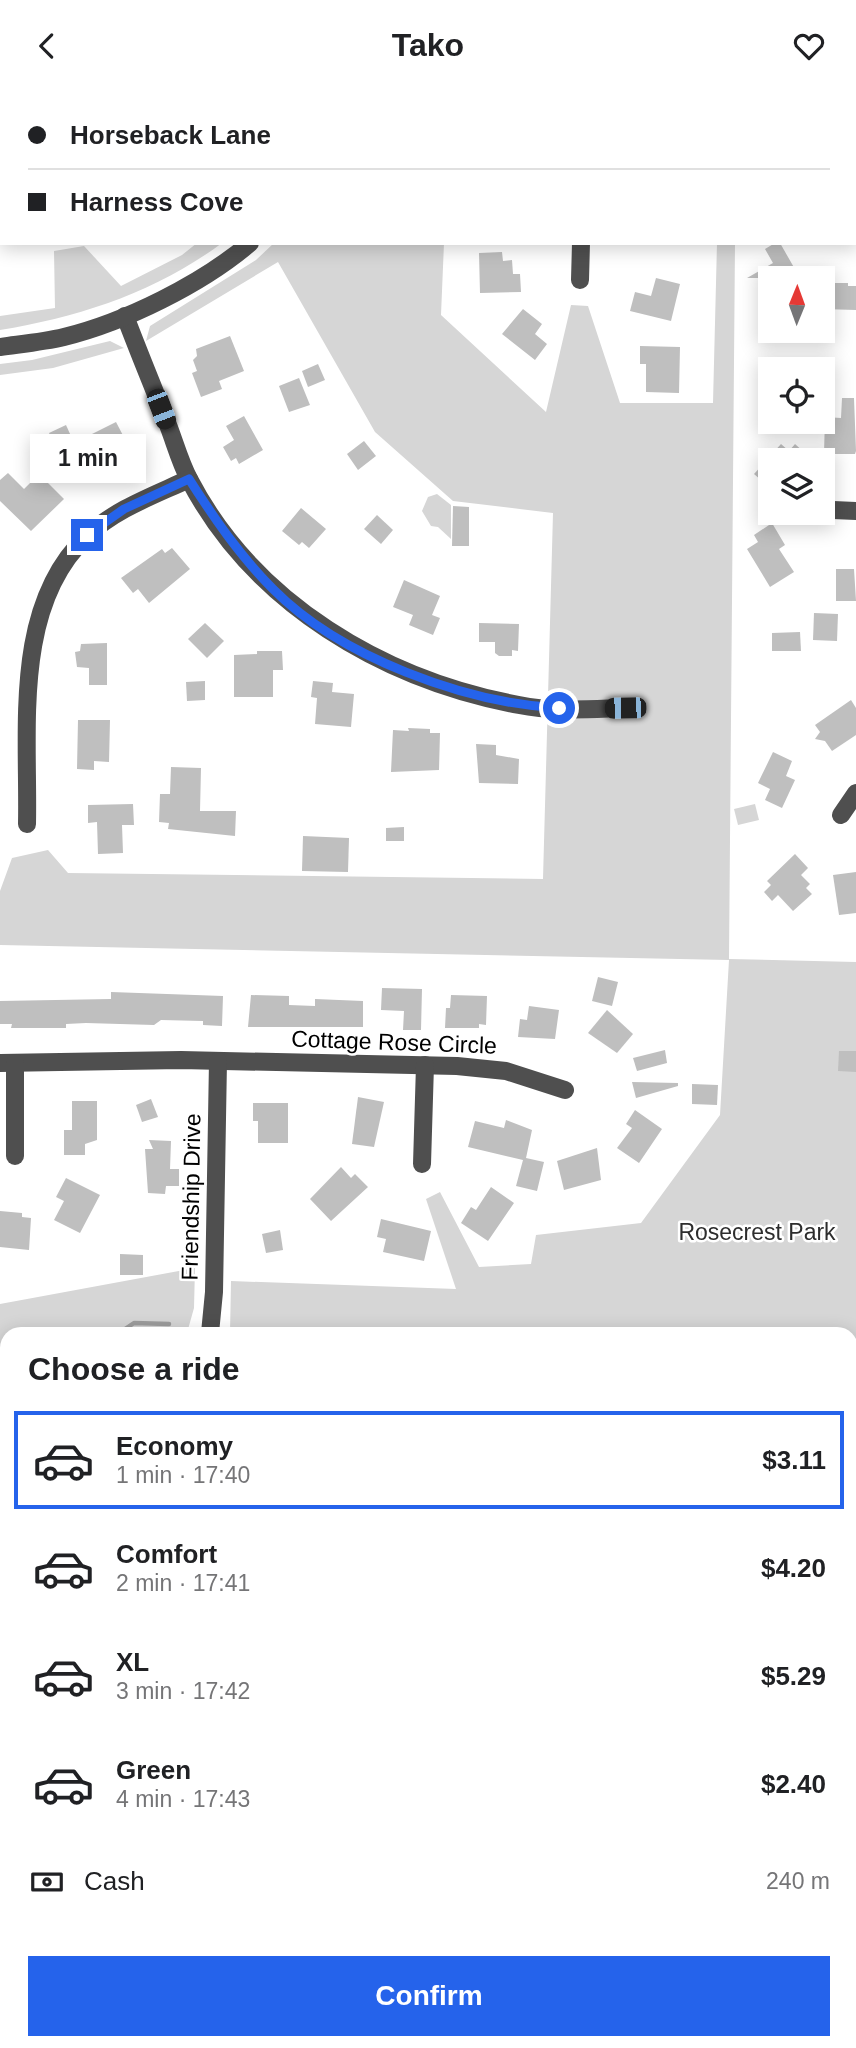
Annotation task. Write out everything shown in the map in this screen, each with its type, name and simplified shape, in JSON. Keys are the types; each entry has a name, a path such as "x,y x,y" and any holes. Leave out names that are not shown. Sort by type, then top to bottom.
{"street":[{"path":"0,347 64,337 125,316 187,285 243,245"},
{"path":"580,280 581,245"},
{"path":"125,316 189,479 225,535 275,591 327,631 397,669 457,691 522,706 625,708"},
{"path":"27,824 30,657 36,620 47,592 87,535 124,509 189,479"},
{"path":"835,510 856,511"},
{"path":"841,815 856,793"},
{"name":"Cottage Rose Circle","path":"7,1063 218,1061 425,1065 498,1070 565,1090"},
{"name":"Friendship Drive","path":"211,1327 214,1292 218,1061"},
{"path":"7,1063 15,1156"},
{"path":"422,1164 425,1065"}],"green space":[{"path":"194,245 219,245 171,275 116,300 59,318 0,330 0,316 55,308 54,251 84,246 121,286 182,255"},
{"name":"Rosecrest Park","path":"272,245 444,245 441,315 546,412 571,305 588,306 620,403 713,403 717,245 735,245 729,959 856,962 856,1327 230,1327 231,1281 456,1289 426,1199 440,1192 479,1267 531,1264 536,1235 641,1223 720,1115 729,960 0,945 0,891 12,858 48,850 68,873 543,879 553,513 453,501 375,432 278,262 146,341 150,326 256,260"},
{"path":"110,341 124,348 53,368 0,375 0,364 32,360"},
{"path":"437,494 451,505 451,539 438,527 431,526 422,511 428,497"},
{"path":"755,804 759,820 738,825 734,809"},
{"path":"195,1268 194,1308 189,1327 0,1327 0,1304"}],"building":[{"path":"772,245 781,245 793,266 768,266 773,263 765,249"},
{"path":"502,252 503,261 512,260 513,274 520,274 521,292 480,293 479,253"},
{"path":"758,272 758,278 747,278"},
{"path":"656,278 680,284 671,321 630,311 635,292 651,296"},
{"path":"835,283 856,286 856,310 835,309"},
{"path":"523,309 542,324 535,334 547,344 535,360 502,334"},
{"path":"230,336 244,371 219,381 222,389 201,397 192,373 197,371 193,360 197,356 196,349"},
{"path":"640,346 680,347 679,393 646,392 646,364 640,364"},
{"path":"318,364 325,380 308,387 302,371"},
{"path":"299,378 310,405 289,412 279,386"},
{"path":"842,398 854,398 855,454 835,454 835,448 824,448 825,434 835,434 835,418 841,418"},
{"path":"244,416 263,450 239,464 236,458 231,461 223,447 234,440 226,426"},
{"path":"116,422 128,445 108,458 112,466 94,475 78,441"},
{"path":"66,425 75,445 58,453 49,433"},
{"path":"364,441 376,456 358,470 347,454"},
{"path":"8,473 24,489 39,474 64,499 31,531 0,501 0,480"},
{"path":"453,506 469,507 469,546 452,546"},
{"path":"301,508 326,529 309,548 302,542 299,545 282,531"},
{"path":"377,515 393,530 381,544 364,529"},
{"path":"773,525 785,545 779,549 794,572 770,587 747,549 758,542 754,535"},
{"path":"172,548 190,569 149,603 138,589 133,593 121,578 162,549 165,553"},
{"path":"836,569 854,569 856,601 836,601"},
{"path":"404,580 440,596 432,615 440,618 433,635 409,625 413,615 393,607"},
{"path":"814,613 838,614 837,641 813,640"},
{"path":"205,623 224,641 207,658 188,639"},
{"path":"479,623 519,624 518,651 512,650 512,656 499,656 495,653 495,642 479,642"},
{"path":"800,632 801,651 772,651 772,633"},
{"path":"107,643 107,685 89,685 89,668 77,667 75,652 80,651 81,644"},
{"path":"257,651 282,651 283,670 273,670 273,697 234,697 234,655 257,654"},
{"path":"205,681 205,700 187,701 186,682"},
{"path":"313,681 333,683 332,692 354,694 351,727 315,724 317,698 311,697"},
{"path":"851,700 856,708 856,735 832,751 825,741 815,739 820,732 815,725"},
{"path":"78,720 110,720 109,762 94,761 94,770 77,769"},
{"path":"408,728 430,729 430,733 440,733 439,770 391,772 393,730 409,731"},
{"path":"476,744 496,745 496,755 519,759 518,784 479,783"},
{"path":"773,752 792,761 786,776 795,780 782,808 765,800 770,789 758,783"},
{"path":"171,767 201,768 200,811 236,811 235,836 168,829 169,823 159,822 160,794 170,794"},
{"path":"133,804 134,825 122,825 123,853 98,854 97,822 88,823 88,805"},
{"path":"404,827 404,841 386,841 386,828"},
{"path":"303,836 349,838 348,872 302,871"},
{"path":"795,854 808,868 801,875 810,884 806,888 812,894 793,911 778,895 772,901 764,892 771,885 767,881"},
{"path":"856,872 856,913 839,915 833,875"},
{"path":"598,977 618,982 612,1006 592,1001"},
{"path":"382,988 422,989 421,1030 403,1030 404,1011 381,1010"},
{"path":"111,992 223,996 222,1026 203,1025 203,1021 161,1020 154,1025 86,1023 66,1024 66,1028 11,1028 12,1024 0,1024 0,1001 111,999"},
{"path":"251,995 289,996 289,1005 315,1006 315,999 363,1001 363,1027 248,1027"},
{"path":"451,995 487,996 486,1025 479,1024 479,1028 445,1028 446,1008 450,1008"},
{"path":"529,1006 559,1010 555,1039 518,1037 520,1019 527,1020"},
{"path":"607,1010 633,1034 617,1053 588,1033"},
{"path":"665,1050 667,1063 637,1071 633,1058"},
{"path":"839,1051 856,1051 856,1072 838,1071"},
{"path":"632,1082 678,1083 678,1086 636,1098"},
{"path":"692,1084 718,1085 717,1105 692,1104"},
{"path":"358,1097 384,1102 374,1147 352,1144"},
{"path":"151,1099 158,1117 142,1122 136,1105"},
{"path":"72,1101 97,1101 97,1140 85,1144 85,1155 64,1155 64,1130 72,1130"},
{"path":"253,1103 288,1103 288,1143 258,1143 258,1121 253,1121"},
{"path":"635,1110 662,1129 639,1163 617,1148 632,1128 626,1124"},
{"path":"506,1120 532,1130 526,1158 544,1162 537,1191 516,1186 523,1160 468,1147 475,1121 504,1128"},
{"path":"149,1140 171,1141 170,1169 179,1169 179,1186 166,1186 165,1194 148,1193 145,1149 153,1149"},
{"path":"597,1148 601,1180 564,1190 557,1161"},
{"path":"341,1167 351,1178 355,1174 368,1187 331,1221 310,1199"},
{"path":"66,1178 100,1195 80,1233 54,1220 64,1201 56,1197"},
{"path":"491,1187 514,1203 488,1241 461,1223 471,1207 476,1210"},
{"path":"0,1211 22,1213 22,1217 31,1218 29,1250 0,1247"},
{"path":"381,1219 431,1231 424,1261 383,1252 386,1239 377,1237"},
{"path":"280,1230 283,1250 266,1253 262,1234"},
{"path":"120,1254 143,1255 143,1275 120,1275"}],"waterway":[{"path":"128,1327 134,1323 169,1324"}],"route":[{"path":"87,535 124,509 189,479 225,535 275,591 327,631 397,669 457,691 522,706 559,708"}]}
